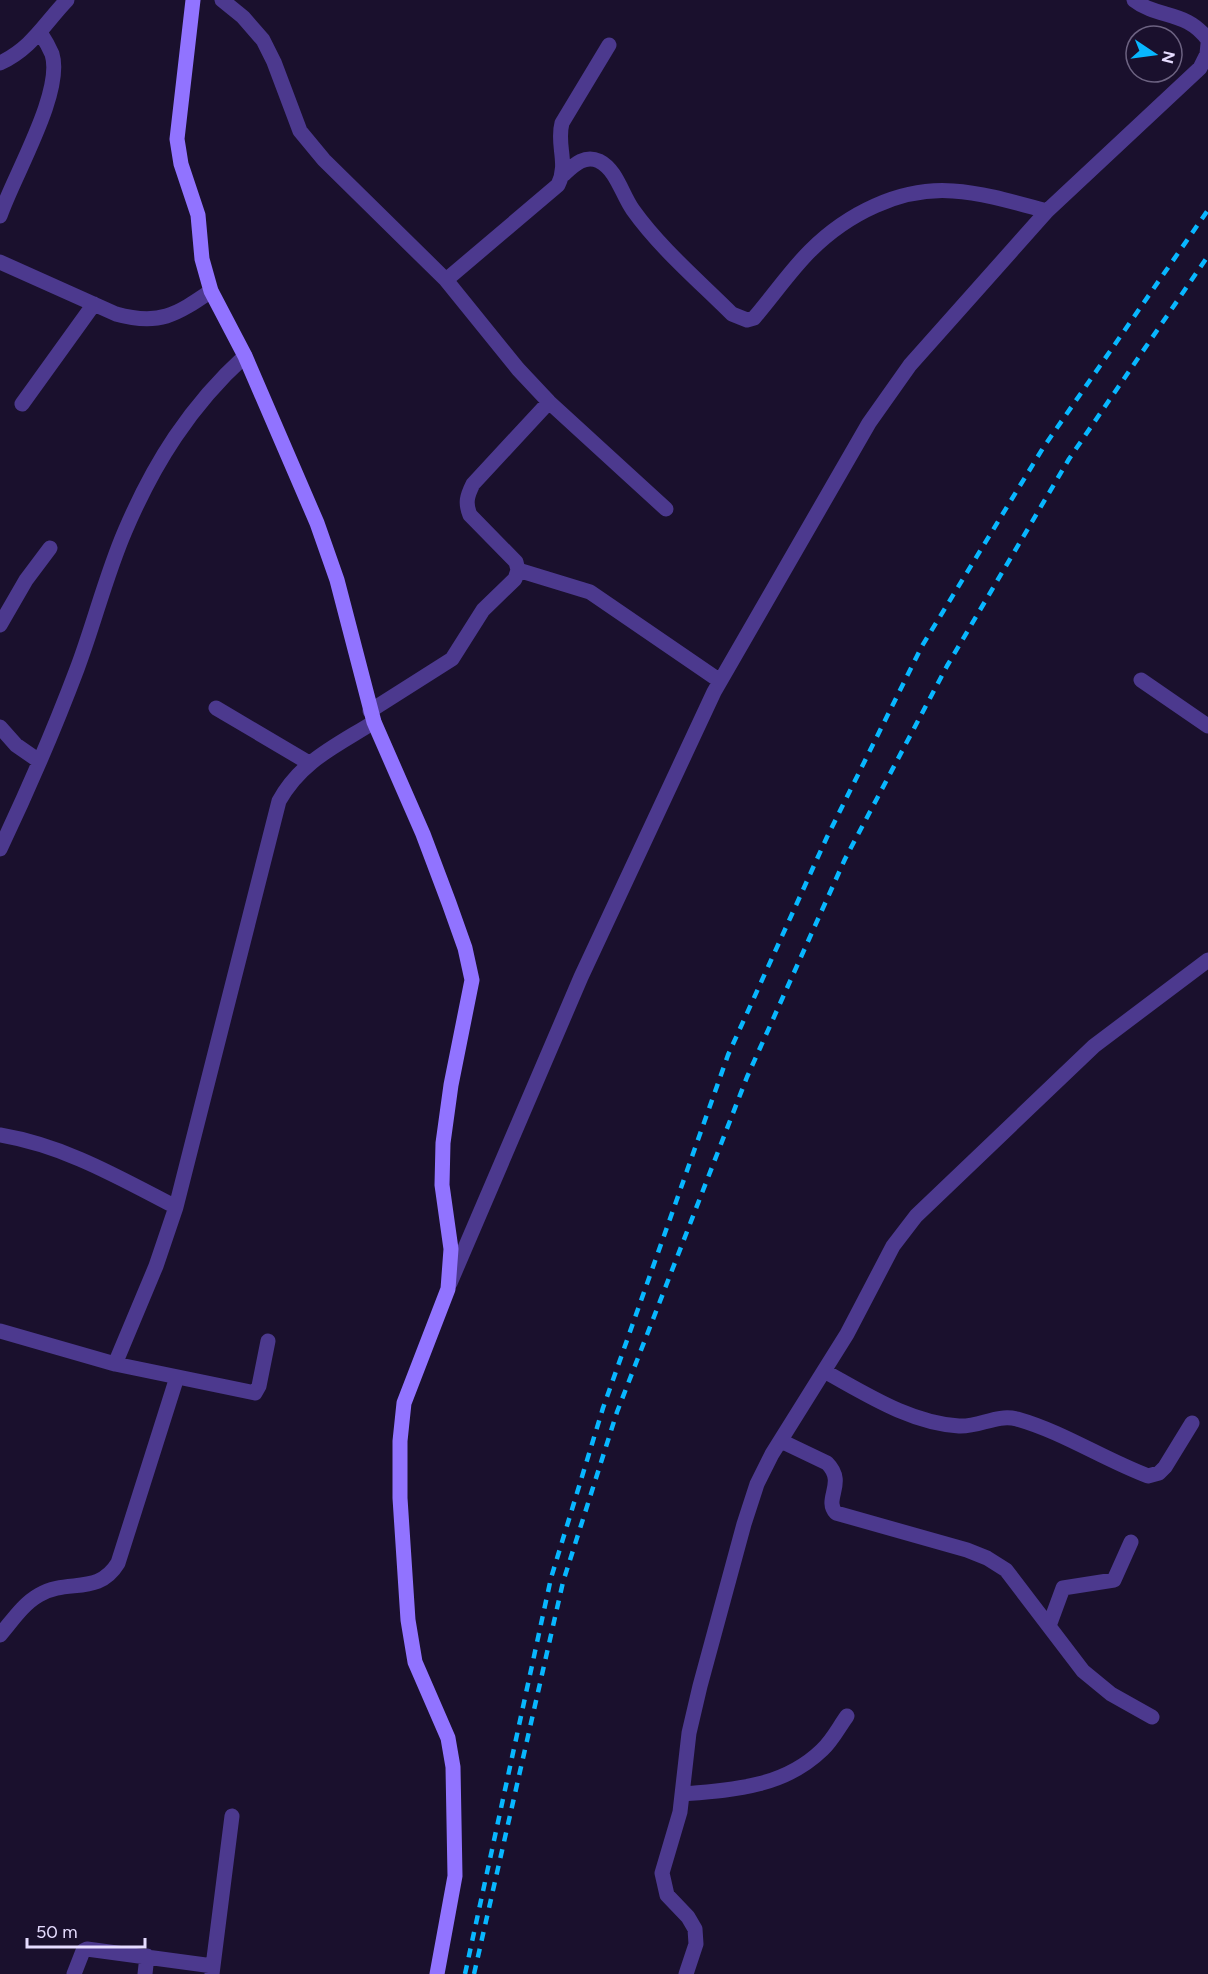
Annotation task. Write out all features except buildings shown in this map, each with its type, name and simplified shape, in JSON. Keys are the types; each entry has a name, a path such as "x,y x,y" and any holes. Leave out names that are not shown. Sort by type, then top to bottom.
{"main road":[{"path":"193,0 177,139 181,164 198,216 202,260 212,291 245,356 317,523 334,571 372,717 438,873 465,948 472,980 451,1085 443,1143 442,1185 451,1249 448,1288 404,1404 400,1442 400,1498 408,1620 415,1662 448,1738 453,1767 455,1876 437,1974"}],"street":[{"path":"0,63 13,57 41,34 52,15 67,0"},
{"path":"222,0 243,17 262,40 274,62 300,131 318,153 446,280 518,369 549,402 666,509"},
{"path":"448,1288 591,955 720,681 870,423 910,365 1047,211 1200,68 1207,54 1208,42 1199,27 1179,16 1134,0"},
{"path":"1,211 32,140 53,75 52,56 41,34"},
{"path":"446,280 558,185 565,165 559,136 562,123 609,45"},
{"path":"563,175 578,161 592,159 601,162 611,171 632,210 658,239 732,314 747,320 754,318 810,251 838,227 873,207 911,192 953,191 1047,211"},
{"path":"0,262 94,304 135,319 161,320 181,312 212,291"},
{"path":"22,404 94,304"},
{"path":"0,849 28,792 78,667 124,532 153,474 184,420 214,384 245,356"},
{"path":"116,1364 156,1266 176,1207 247,931 269,832 284,791 290,781 309,763 452,659 483,610 514,579 518,570 512,556 470,515 466,506 467,496 473,484 549,402"},
{"path":"2,614 50,548"},
{"path":"518,570 590,592 720,681"},
{"path":"1142,680 1208,726"},
{"path":"216,708 309,763"},
{"path":"0,727 16,745 39,761"},
{"path":"686,1974 696,1944 695,1929 688,1917 667,1895 662,1873 683,1794 689,1733 725,1590 757,1484 824,1371 893,1246 916,1216 1094,1046 1207,961"},
{"path":"0,1135 52,1146 86,1160 176,1207"},
{"path":"0,1331 116,1364 255,1393 259,1386 268,1341"},
{"path":"824,1371 909,1414 961,1426 979,1425 995,1418 1013,1418 1056,1433 1148,1476 1159,1473 1165,1467 1192,1423"},
{"path":"0,1635 24,1607 40,1594 57,1588 99,1582 110,1576 118,1563 177,1377"},
{"path":"781,1441 827,1463 833,1469 836,1486 831,1503 836,1513 987,1558 1006,1570 1083,1671 1111,1694 1152,1717"},
{"path":"1049,1626 1058,1596 1063,1588 1114,1580 1131,1542"},
{"path":"683,1794 741,1789 782,1777 800,1768 824,1749 847,1716"},
{"path":"74,1974 83,1951 87,1949 147,1956 212,1970 232,1816"},
{"path":"145,1974 147,1956"}],"railway":[{"path":"465,1974 551,1578 603,1408 728,1055 827,837 922,646 1043,448 1208,210"},
{"path":"474,1974 563,1582 617,1412 747,1077 845,859 947,666 1069,459 1208,256"}]}
